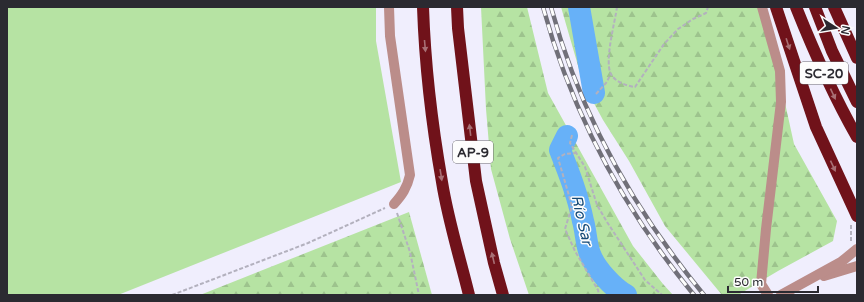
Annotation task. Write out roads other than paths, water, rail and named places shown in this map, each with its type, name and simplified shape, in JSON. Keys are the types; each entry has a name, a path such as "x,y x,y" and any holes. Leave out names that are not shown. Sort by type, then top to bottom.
{"highway":[{"name":"AP-9","path":"423,7 432,122 441,176 469,295"},
{"name":"AP-9","path":"457,7 458,28 476,181 494,263 503,295"},
{"path":"776,7 816,127 857,216"},
{"name":"SC-20","path":"796,7 813,52 834,96 857,137"},
{"name":"SC-20","path":"815,7 832,52 857,102"},
{"path":"834,7 857,58"}],"street":[{"path":"389,7 390,36 410,175 403,195 394,204"},
{"path":"762,7 780,71 780,94 761,284 768,295"},
{"path":"781,295 841,262 857,249"},
{"path":"807,282 857,266"}],"waterway":[{"name":"Río Sar","path":"579,7 594,93"},
{"name":"Río Sar","path":"567,136 560,150 579,203 590,254 605,277 626,295"}],"railway":[{"path":"543,7 569,85 603,159 645,229 694,295"},
{"path":"551,7 563,47 577,85 612,159 632,195 679,263 704,295"}]}
